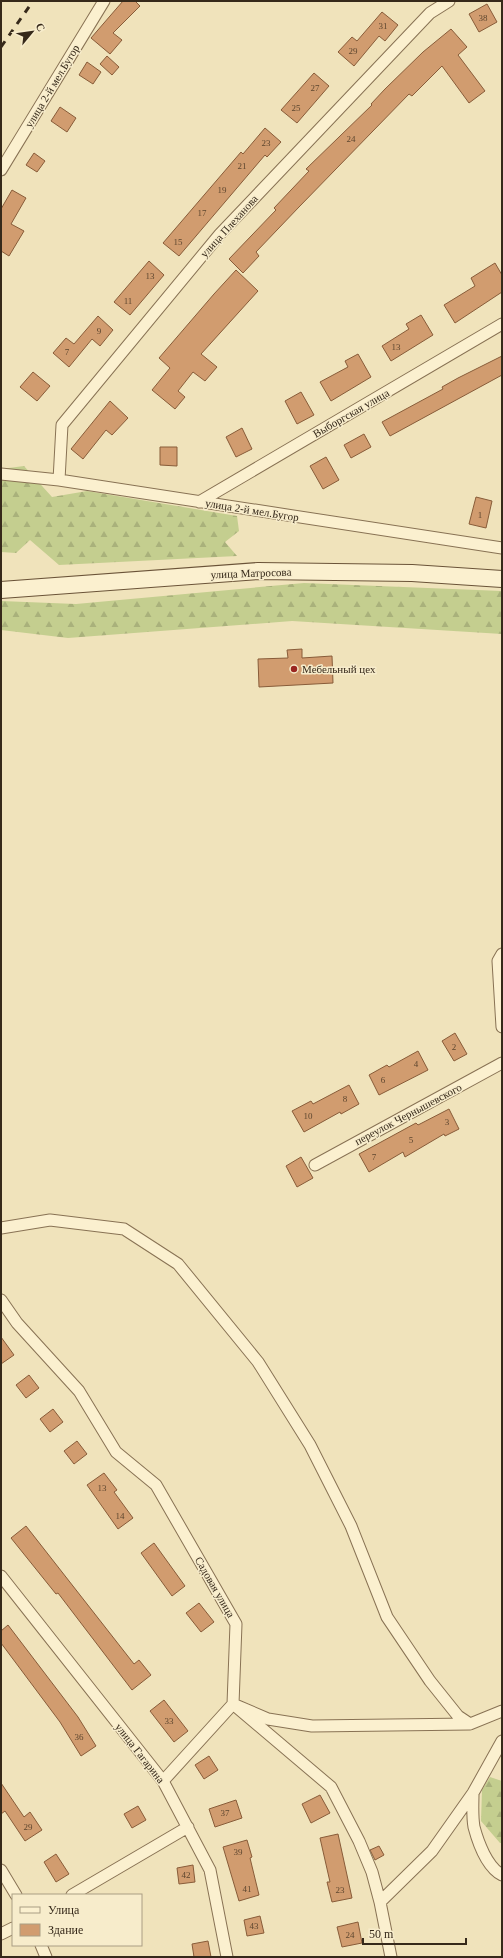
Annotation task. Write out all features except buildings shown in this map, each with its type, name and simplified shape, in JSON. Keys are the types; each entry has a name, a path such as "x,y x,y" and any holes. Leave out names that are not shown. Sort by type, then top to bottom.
{"main road":[{"name":"улица Матросова","path":"1,590 258,571 412,573 502,579"}],"street":[{"name":"улица 2-й мел.Бугор","path":"1,170 104,1"},
{"name":"улица Плеханова","path":"59,480 62,425 220,234 430,13 449,1"},
{"name":"Выборгская улица","path":"199,502 502,324"},
{"name":"улица 2-й мел.Бугор","path":"1,474 59,480 502,548"},
{"path":"502,954 498,961 502,1027"},
{"name":"переулок Чернышевского","path":"315,1164 502,1063"},
{"path":"1,1228 50,1220 124,1229 178,1264 258,1362 310,1445 352,1526 387,1617 430,1682 458,1716 470,1724"},
{"name":"Садовая улица","path":"1,1300 17,1323 79,1391 116,1452 156,1485 236,1624 233,1704"},
{"name":"улица Гагарина","path":"1,1576 163,1781 210,1870 228,1957"},
{"path":"233,1704 268,1719 312,1726 470,1724 502,1711"},
{"path":"163,1781 233,1704"},
{"path":"233,1704 331,1787 359,1841 372,1872 380,1902 391,1957"},
{"path":"380,1902 432,1851 473,1792 502,1741"},
{"path":"473,1792 474,1826 484,1854 502,1875"},
{"path":"74,1894 188,1827"},
{"path":"1,1870 15,1894"},
{"path":"1,1934 12,1928"},
{"path":"41,1946 46,1957"}],"green space":[{"path":"24,466 52,497 87,491 237,516 239,531 225,542 237,556 59,565 30,540 16,553 1,552 1,469"},
{"path":"304,583 502,591 502,634 292,621 68,638 1,630 1,601 76,604"},
{"path":"490,1777 502,1781 502,1843 500,1843 481,1821 482,1790"}],"railway":[{"path":"1,47 33,1"}],"place":[{"name":"Мебельный цех","path":"294,669"}]}
